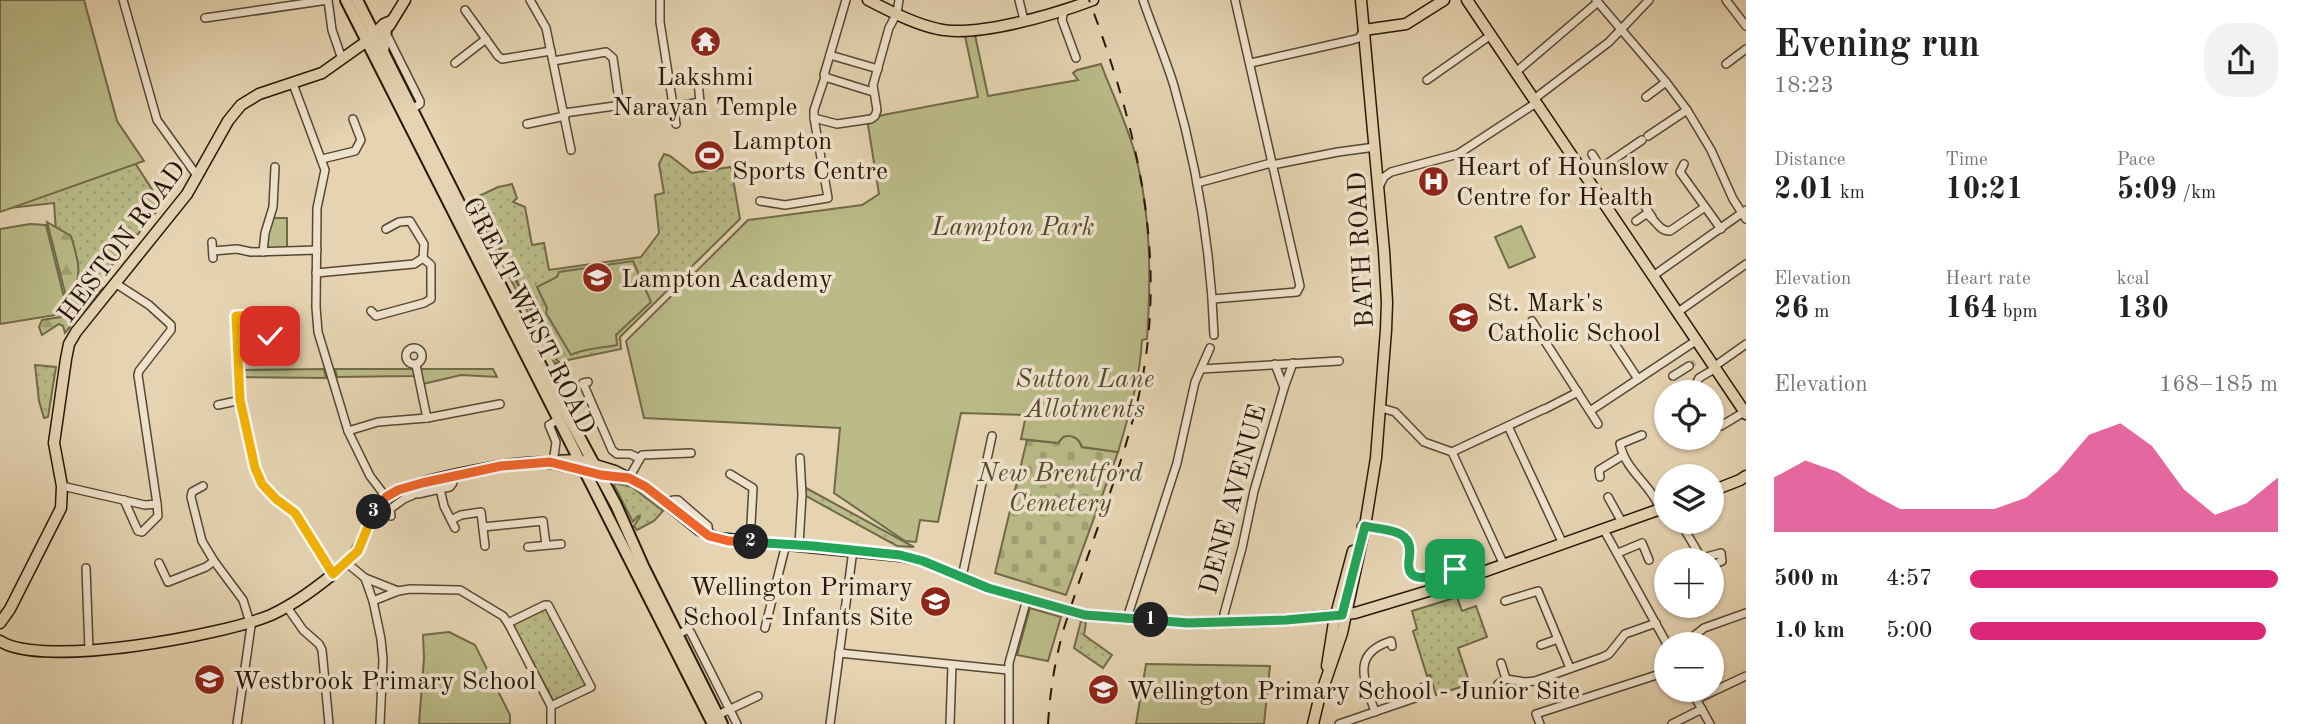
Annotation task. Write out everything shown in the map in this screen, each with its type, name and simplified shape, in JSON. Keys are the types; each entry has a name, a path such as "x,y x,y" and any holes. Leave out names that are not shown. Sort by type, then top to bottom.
{"highway":[{"name":"GREAT WEST ROAD","path":"346,0 383,52 415,108 591,469 718,721"},
{"name":"GREAT WEST ROAD","path":"358,0 371,38 434,178 559,419 591,469"},
{"path":"383,52 388,28"},
{"path":"591,469 615,519 620,541 718,721"}],"main road":[{"path":"388,28 405,0"},
{"path":"867,0 930,27 950,31 1024,20 1093,0"},
{"name":"BATH ROAD","path":"1316,723 1326,670 1341,619 1369,497 1381,408 1387,302 1361,0"},
{"path":"1364,30 1406,24 1444,0"},
{"path":"1466,0 1697,340 1703,357 1715,367 1742,400 1745,413"},
{"name":"HESTON ROAD","path":"0,623 10,609 57,518 62,500 54,443 66,354 76,332 198,178 228,121 240,105 259,94 317,75 388,28"},
{"path":"0,640 12,646 51,651 89,650 148,645 250,622 287,607 347,563 362,543 373,513 386,497 452,476 501,466 552,462 627,477 646,487 709,536 729,541 900,555 923,561 988,588 1083,614 1188,623 1341,619 1654,512"},
{"path":"1724,486 1744,479"},
{"name":"BATH ROAD","path":"1320,697 1360,545 1362,526"}],"street":[{"path":"123,0 157,120 198,178"},
{"path":"205,19 328,0 332,30 342,59"},
{"path":"530,0 546,28 571,150"},
{"path":"660,0 660,22 676,124"},
{"path":"760,201 785,205 828,198 814,110 846,0"},
{"path":"814,118 837,124 875,116 877,110 873,92 899,0"},
{"path":"1019,0 1024,20"},
{"path":"1143,0 1174,86 1197,183 1213,299 1214,335"},
{"path":"1213,299 1283,294 1300,290 1235,0"},
{"path":"1379,188 1384,177 1391,172 1458,154 1535,101 1609,42 1649,0"},
{"path":"1726,0 1746,26"},
{"path":"1516,72 1597,1 1667,82 1687,110 1711,150 1732,199 1745,214 1653,276"},
{"path":"465,10 502,59 551,51"},
{"path":"1064,10 1062,20 1069,51 1076,58"},
{"name":"GREAT WEST ROAD","path":"388,28 420,101 415,108"},
{"path":"1251,63 1359,38 1364,30"},
{"path":"1427,80 1491,35"},
{"path":"455,64 486,39"},
{"path":"609,55 616,47"},
{"path":"1726,64 1746,49"},
{"path":"527,124 615,106 619,100 613,58 606,52 553,61"},
{"path":"830,55 878,69"},
{"path":"825,77 873,92"},
{"path":"670,83 693,79 698,82 700,102 674,107"},
{"path":"1646,97 1667,82"},
{"path":"293,84 325,173 317,208 318,332 348,431 370,475 386,497"},
{"path":"617,103 625,109"},
{"path":"1592,154 1601,168 1687,110"},
{"path":"322,159 355,151 361,140 353,119"},
{"path":"1197,183 1240,169 1375,147"},
{"path":"1377,162 1381,169 1391,172"},
{"path":"1684,164 1680,172 1721,229"},
{"path":"263,252 265,233 273,207 275,167"},
{"path":"1642,202 1660,228 1670,231 1705,207"},
{"path":"1636,221 1646,214 1653,217"},
{"path":"386,229 399,222 410,221 424,244 423,258"},
{"path":"213,250 317,250"},
{"path":"316,273 414,264 423,258"},
{"path":"371,312 376,316 430,299 431,265 423,258"},
{"path":"1678,312 1743,266"},
{"path":"115,283 149,305 171,325 171,330 138,375 158,516 142,532 138,531 124,500"},
{"path":"270,336 270,320 263,315 236,316 240,400 253,459 262,484 295,513 333,574"},
{"path":"1532,321 1598,424"},
{"path":"1590,411 1697,340"},
{"path":"1613,341 1637,379"},
{"path":"1698,380 1746,344"},
{"path":"1128,618 1177,463 1195,382 1210,348"},
{"path":"1201,369 1339,361"},
{"name":"DENE AVENUE","path":"1224,622 1254,491 1293,363"},
{"name":"DENE AVENUE","path":"1275,364 1284,388"},
{"path":"416,365 427,418"},
{"path":"1673,376 1689,366"},
{"path":"588,382 583,383 589,401 612,450 617,454 630,454 639,458"},
{"path":"1451,452 1578,393"},
{"path":"218,405 240,400"},
{"path":"348,431 378,422 427,418 500,404"},
{"path":"1381,408 1395,412 1424,442 1451,452 1504,565"},
{"path":"1724,424 1745,413"},
{"path":"552,462 556,442 549,425 559,419"},
{"path":"1508,426 1563,544"},
{"path":"1642,435 1620,444 1622,456 1637,478 1654,495"},
{"path":"962,577 992,436"},
{"path":"627,477 639,458 645,454 691,453"},
{"path":"1600,477 1599,470 1622,456"},
{"path":"799,545 802,495 800,458"},
{"path":"730,474 753,488 750,542"},
{"path":"391,516 390,509 401,494 415,495 450,486 453,483 452,476"},
{"path":"62,486 145,505 157,504"},
{"path":"202,486 192,492 191,497 202,541 214,562 243,600 250,622 251,631 237,724"},
{"path":"440,489 444,506 455,528"},
{"path":"1608,497 1623,524"},
{"path":"451,520 461,515 481,512 485,546"},
{"path":"483,527 543,521 546,545"},
{"path":"1362,526 1398,533 1407,539 1410,546 1410,573 1418,578 1424,579 1465,565 1462,550"},
{"path":"1604,530 1661,632"},
{"path":"1618,553 1642,543 1649,560"},
{"path":"528,547 561,544"},
{"path":"765,628 786,544"},
{"path":"830,724 853,550"},
{"path":"159,563 168,582 214,562"},
{"path":"347,563 365,578 398,591"},
{"path":"86,568 89,650"},
{"path":"365,578 373,601 383,660 380,724"},
{"path":"373,601 410,589 460,590 503,616 551,706 551,724"},
{"path":"1505,601 1538,591 1570,668"},
{"path":"1009,724 1008,670 1027,598"},
{"path":"508,623 548,605 585,675 591,687 551,706"},
{"path":"287,607 303,630 322,650 325,719"},
{"path":"1699,632 1746,612"},
{"path":"1501,663 1502,681 1535,681 1603,657 1609,654 1625,634 1656,623"},
{"path":"677,635 688,629 691,633 737,724"},
{"path":"1541,645 1558,639"},
{"path":"1375,712 1362,675 1363,666 1368,654 1378,645 1391,641 1392,646"},
{"path":"839,653 1008,670"},
{"path":"950,724 952,665"},
{"path":"1540,724 1536,714 1654,675"},
{"path":"1724,686 1746,676"},
{"path":"1339,724 1415,698 1421,688 1428,685"},
{"path":"718,721 729,709 758,696"},
{"path":"1698,702 1710,724"},
{"path":"1672,724 1702,709"}],"green space":[{"path":"0,0 96,68 130,155 162,205 76,309 56,231 54,203 0,209"},
{"path":"0,0 84,0 117,121 144,161 0,212"},
{"name":"Lampton Park","path":"975,35 988,96 1078,80 1073,73 1077,70 1101,64 1130,136 1142,183 1149,249 1147,339 1142,340 1130,410 1118,452 1082,447 1072,436 1063,437 1058,443 1021,439 1026,415 961,413 938,522 920,520 916,542 905,541 834,493 840,428 644,418 626,341 748,220 862,205 879,194 868,125 871,119 978,97 965,36"},
{"path":"664,154 692,173 731,167 740,219 620,337 621,349 558,362 475,198 498,187 512,184 517,198 513,202 525,207 532,245 544,243 549,270 641,257 659,233 655,195 664,193 659,164"},
{"path":"473,198 558,363 555,364 469,200"},
{"path":"273,218 287,218 287,248 268,249 268,235"},
{"path":"47,222 71,236 78,264 75,291 78,300 86,299 103,287 65,333 63,326 59,324 42,335 39,327 42,320 67,316 70,312"},
{"path":"30,224 46,225 68,313 0,324 0,229"},
{"path":"1521,226 1535,257 1509,268 1495,237"},
{"path":"633,261 651,302 616,335 617,345 571,355 546,313 547,308 537,287 557,277 559,272"},
{"path":"35,365 56,367 48,417 44,418 39,401"},
{"path":"324,369 326,378 241,377 241,370"},
{"path":"335,369 414,369 414,376 337,377"},
{"path":"420,369 493,369 497,377 461,375 423,384"},
{"name":"New Brentford Cemetery","path":"1069,435 1078,439 1082,447 1118,452 1066,595 995,573 1027,440 1058,443"},
{"path":"615,483 632,487 663,511 654,521 637,530 634,526 640,517 633,522"},
{"path":"806,488 914,547 897,546 806,496"},
{"path":"1457,597 1462,611 1476,606 1487,637 1458,648 1470,684 1436,695 1413,631 1417,629 1412,611"},
{"path":"545,608 548,609 586,682 584,687 554,702 513,626"},
{"path":"1030,608 1061,617 1048,661 1017,655"},
{"path":"1081,621 1086,622 1084,635 1112,655 1103,668 1074,648"},
{"path":"449,632 475,645 510,715 510,724 419,724 423,635"},
{"path":"1146,664 1270,666 1264,724 1136,724"}],"tunnel":[{"path":"1689,366 1698,360"}],"railway":[{"path":"1048,724 1053,676 1064,628 1130,429 1144,369 1150,322 1151,274 1141,182 1120,90 1089,0"}],"place":[{"name":"Lakshmi Narayan Temple","path":"705,41"},
{"name":"Lampton Sports Centre","path":"709,155"},
{"name":"Heart of Hounslow Centre for Health","path":"1433,181"},
{"name":"Lampton Academy","path":"598,278"},
{"name":"St. Mark's Catholic School","path":"1464,317"},
{"name":"Wellington Primary School - Infants Site","path":"936,601"},
{"name":"Westbrook Primary School","path":"210,680"},
{"name":"Wellington Primary School - Junior Site","path":"1104,690"}],"route":[{"path":"270,336 270,320 267,317 256,314 236,316 240,400 255,468 262,484 295,513 333,574 358,551 375,509 386,497 398,490 501,466 543,462 601,475 629,478 646,487 709,536 729,541 900,555 923,561 988,588 1085,615 1188,623 1342,615 1365,526 1398,533 1407,539 1410,546 1410,573 1418,578 1424,579 1455,569"}],"park label":[{"name":"Sutton Lane Allotments","path":"1085,393"}]}
